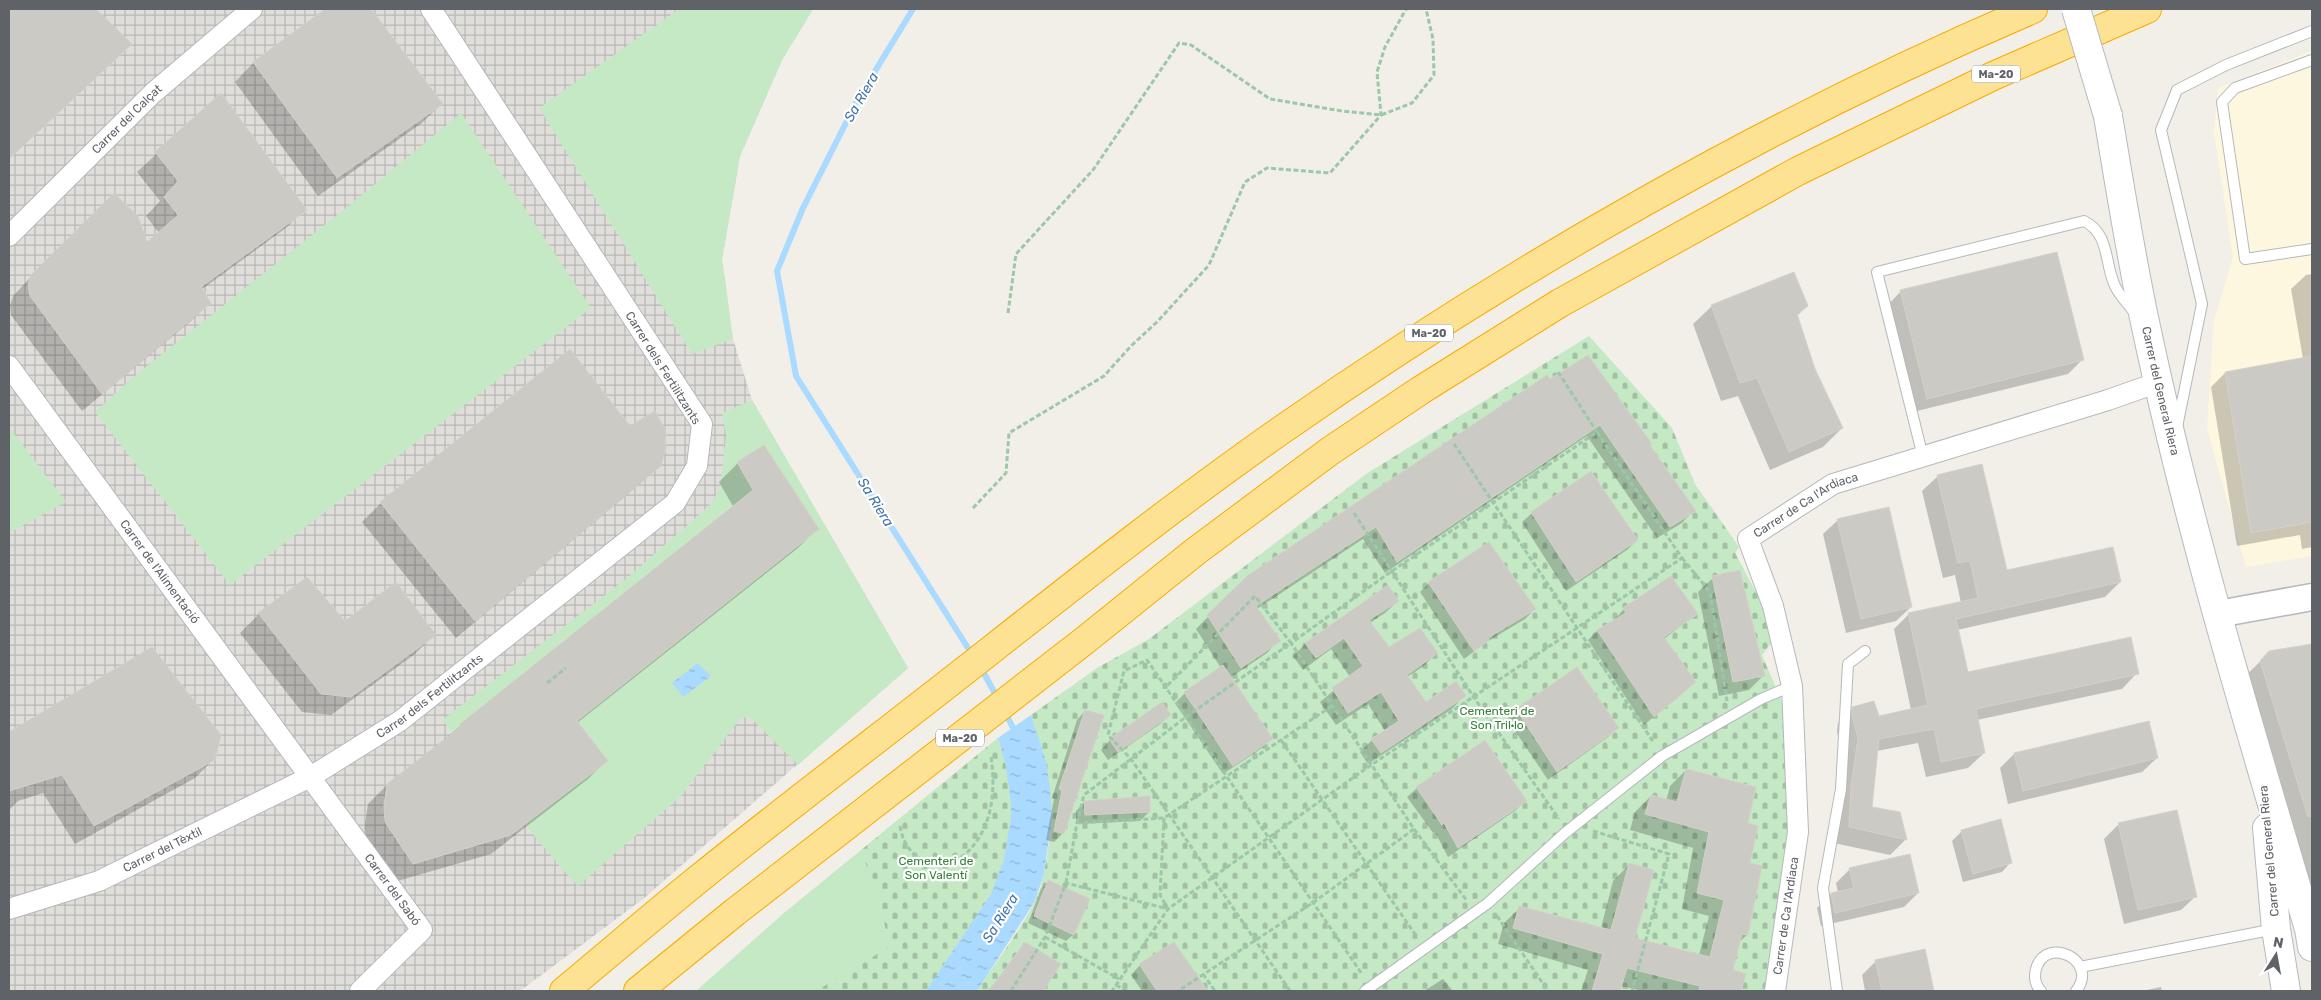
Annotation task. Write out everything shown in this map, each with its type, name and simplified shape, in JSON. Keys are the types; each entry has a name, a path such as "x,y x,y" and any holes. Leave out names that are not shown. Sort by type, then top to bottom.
{"highway":[{"name":"Ma-20","path":"564,991 698,880 1052,602 1282,430 1372,369 1544,261 1642,204 1790,125 1909,66 2034,9"},
{"name":"Ma-20","path":"638,991 735,912 1084,641 1196,551 1330,451 1429,385 1560,303 1711,218 1839,150 1993,76 2147,9"}],"main road":[{"name":"Carrer del General Riera","path":"2076,9 2108,116 2146,328 2174,445 2218,614 2311,935"},
{"name":"Carrer del General Riera","path":"2262,770 2276,929 2286,991"}],"street":[{"name":"Carrer del Calçat","path":"9,236 153,93 252,9"},
{"name":"Carrer dels Fertilitzants","path":"312,776 400,721 675,503 697,466 702,424 431,9"},
{"name":"Carrer de l'Alimentació","path":"9,366 312,776"},
{"name":"Carrer de Ca l'Ardiaca","path":"1775,991 1798,832 1792,686 1773,606 1748,539 1834,484 2108,400 2159,382"},
{"path":"2218,614 2312,597"},
{"name":"Carrer del Tèxtil","path":"9,909 99,881 312,776"},
{"name":"Carrer del Sabó","path":"312,776 422,930 360,991"},
{"path":"2276,929 2311,935"}],"lane":[{"path":"2174,445 2202,304 2161,130 2178,90 2226,65 2312,31"},
{"path":"2312,60 2235,88 2222,102 2245,260 2312,248"},
{"path":"1923,457 1877,272 2084,221 2094,226 2101,234 2116,288 2146,328"},
{"path":"1838,991 1823,888 1841,789 1848,664 1865,651"},
{"path":"1370,990 1488,903 1574,826 1662,756 1762,699 1792,686"},
{"path":"2080,967 2276,929"},
{"path":"2041,991 2035,981 2037,966 2047,955 2063,952 2076,960 2080,967 2081,982 2076,991"}],"path":[{"path":"973,508 1006,473 1009,433 1104,376 1209,265 1245,182 1267,168 1330,173 1381,115 1377,72 1385,47 1406,9"},
{"path":"1008,313 1016,254 1093,170 1179,43 1191,44 1270,99 1342,111 1381,115 1412,103 1434,75 1433,39 1426,9"},
{"path":"1558,372 1682,558 1710,592 1729,718"},
{"path":"1012,991 1045,937 1066,883 1084,794 1186,717 1392,571 1597,432"},
{"path":"1454,444 1578,627 1662,756"},
{"path":"1354,513 1473,696 1560,820 1574,826 1669,854 1632,991"},
{"path":"1112,991 1168,909 1371,764 1682,558"},
{"path":"1166,687 1255,596 1291,643 1414,829 1476,912"},
{"path":"1290,991 1131,759 1108,735 1124,671 1147,660 1314,902 1370,990"},
{"path":"547,683 566,668"},
{"path":"1077,823 1164,818 1332,706"},
{"path":"1281,740 1426,949"},
{"path":"900,826 905,846 910,852 924,861 949,863 964,855 978,840 991,807 993,786 991,756"},
{"path":"1164,818 1160,895 1168,909"},
{"path":"1178,991 1314,902 1414,829"},
{"path":"1066,883 1168,909"},
{"path":"1488,903 1548,991"},
{"path":"1045,937 1119,979"},
{"path":"1203,974 1215,991"},
{"path":"1116,985 1127,991"}],"shaded area":[{"path":"9,9 813,9 782,60 740,156 722,259 733,339 752,400 908,668 643,899 520,991 9,991"},
{"path":"2312,51 2312,556 2246,567 2207,429 2214,321 2233,257 2214,132 2218,88"}],"green space":[{"path":"679,9 813,9 782,60 740,156 722,259 733,339 692,354 539,108"},
{"path":"461,113 591,308 230,585 95,412 132,378 341,212"},
{"name":"Cementeri de Son Tril·lo","path":"1589,336 1672,428 1695,484 1739,547 1735,553 1766,611 1775,638 1762,655 1782,702 1789,765 1789,829 1765,991 977,991 1029,912 1039,891 1044,874 1049,838 1050,802 1046,768 1031,715 1097,668 1149,639 1366,474"},
{"path":"752,400 908,668 798,765 754,721 747,717 740,719 681,796 578,886 543,846 442,720 627,578 709,506 720,488 726,436 722,413"},
{"path":"9,427 66,502 9,533"},
{"path":"998,738 926,991 696,991 784,913"},
{"name":"Cementeri de Son Valentí","path":"998,738 1007,767 1011,799 1010,832 1003,864 986,905 935,980 926,991 816,991 889,947 875,886 859,852"}],"water":[{"path":"698,663 711,676 683,697 672,683"},
{"path":"1031,715 1046,761 1052,817 1044,874 1035,901 977,991 926,991 991,894 1004,859 1011,818 1006,767 998,738"}],"building":[{"path":"9,9 96,9 132,44 9,159"},
{"path":"325,9 371,9 443,104 337,178 253,62"},
{"path":"221,93 307,210 201,287 211,303 102,394 30,296 28,285 31,275 114,193 138,216 147,242 178,215 164,197 178,181 155,152"},
{"path":"2057,252 2084,360 1927,399 1900,290"},
{"path":"1794,272 1808,306 1797,314 1815,369 1843,428 1789,452 1757,378 1740,383 1711,305"},
{"path":"570,349 630,426 655,411 665,429 666,448 661,466 475,621 380,502"},
{"path":"1588,355 1652,444 1650,445 1696,511 1670,527 1600,425 1397,562 1376,527 1256,606 1281,641 1241,668 1207,615 1247,576 1547,375 1550,379"},
{"path":"2312,356 2312,522 2251,533 2225,372"},
{"path":"764,445 819,529 577,721 608,761 511,835 413,864 385,822 384,805 387,784 461,727 459,725 753,490 737,462"},
{"path":"1982,464 2007,570 2113,547 2121,582 1956,619 1968,672 2131,637 2139,674 1976,709 1985,753 1941,762 1934,729 1879,739 1872,807 1900,812 1907,840 1849,827 1851,787 1858,738 1852,716 1852,707 1874,701 1879,716 1928,705 1908,613 1978,598 1970,561 1958,563 1937,475"},
{"path":"1591,471 1638,540 1576,582 1531,512"},
{"path":"1889,507 1912,607 1861,619 1837,519"},
{"path":"1489,542 1536,609 1488,638 1489,640 1474,651 1428,582"},
{"path":"1740,570 1765,676 1733,682 1712,576"},
{"path":"1671,576 1698,614 1664,637 1696,682 1654,717 1597,630 1626,613 1623,608"},
{"path":"307,577 345,621 396,582 436,635 351,697 321,694 258,613"},
{"path":"1388,585 1399,601 1369,620 1389,647 1420,628 1438,653 1407,675 1426,702 1456,681 1466,696 1381,753 1371,739 1399,721 1381,692 1348,713 1332,688 1363,666 1344,638 1316,658 1305,643"},
{"path":"2312,644 2312,816 2308,817 2260,661 2269,651"},
{"path":"152,647 221,735 215,760 94,826 62,775 9,791 9,732"},
{"path":"1223,665 1273,739 1233,766 1184,692"},
{"path":"1577,667 1619,728 1557,772 1516,709"},
{"path":"1162,702 1171,715 1118,752 1109,739"},
{"path":"1085,710 1104,715 1064,834 1054,831 1062,790 1059,789"},
{"path":"2149,721 2158,758 2023,791 2014,753"},
{"path":"1485,740 1527,801 1458,848 1444,823 1442,825 1416,787"},
{"path":"1686,769 1756,787 1748,823 1758,826 1750,863 1762,866 1748,935 1742,934 1733,970 1746,974 1741,991 1699,991 1700,986 1627,968 1620,991 1592,991 1603,954 1513,928 1519,906 1611,930 1629,863 1654,870 1635,938 1710,957 1724,900 1697,893 1709,832 1645,814 1651,795 1677,802"},
{"path":"1150,796 1150,812 1085,815 1084,801"},
{"path":"2177,810 2197,897 2138,910 2118,823"},
{"path":"2001,819 2012,863 1973,874 1961,830"},
{"path":"1910,854 1919,893 1835,913 1831,893 1854,888 1849,868"},
{"path":"1048,880 1090,899 1074,935 1034,916"},
{"path":"1025,942 1061,964 1043,991 989,991"},
{"path":"1174,942 1208,991 1157,991 1139,964"},
{"path":"1925,949 1934,991 1882,991 1875,960"}],"waterway":[{"name":"Sa Riera","path":"913,9 858,99 803,208 777,271 796,376 973,656"},
{"name":"Sa Riera","path":"980,666 998,699"},
{"name":"Sa Riera","path":"1005,712 1016,734"}]}
